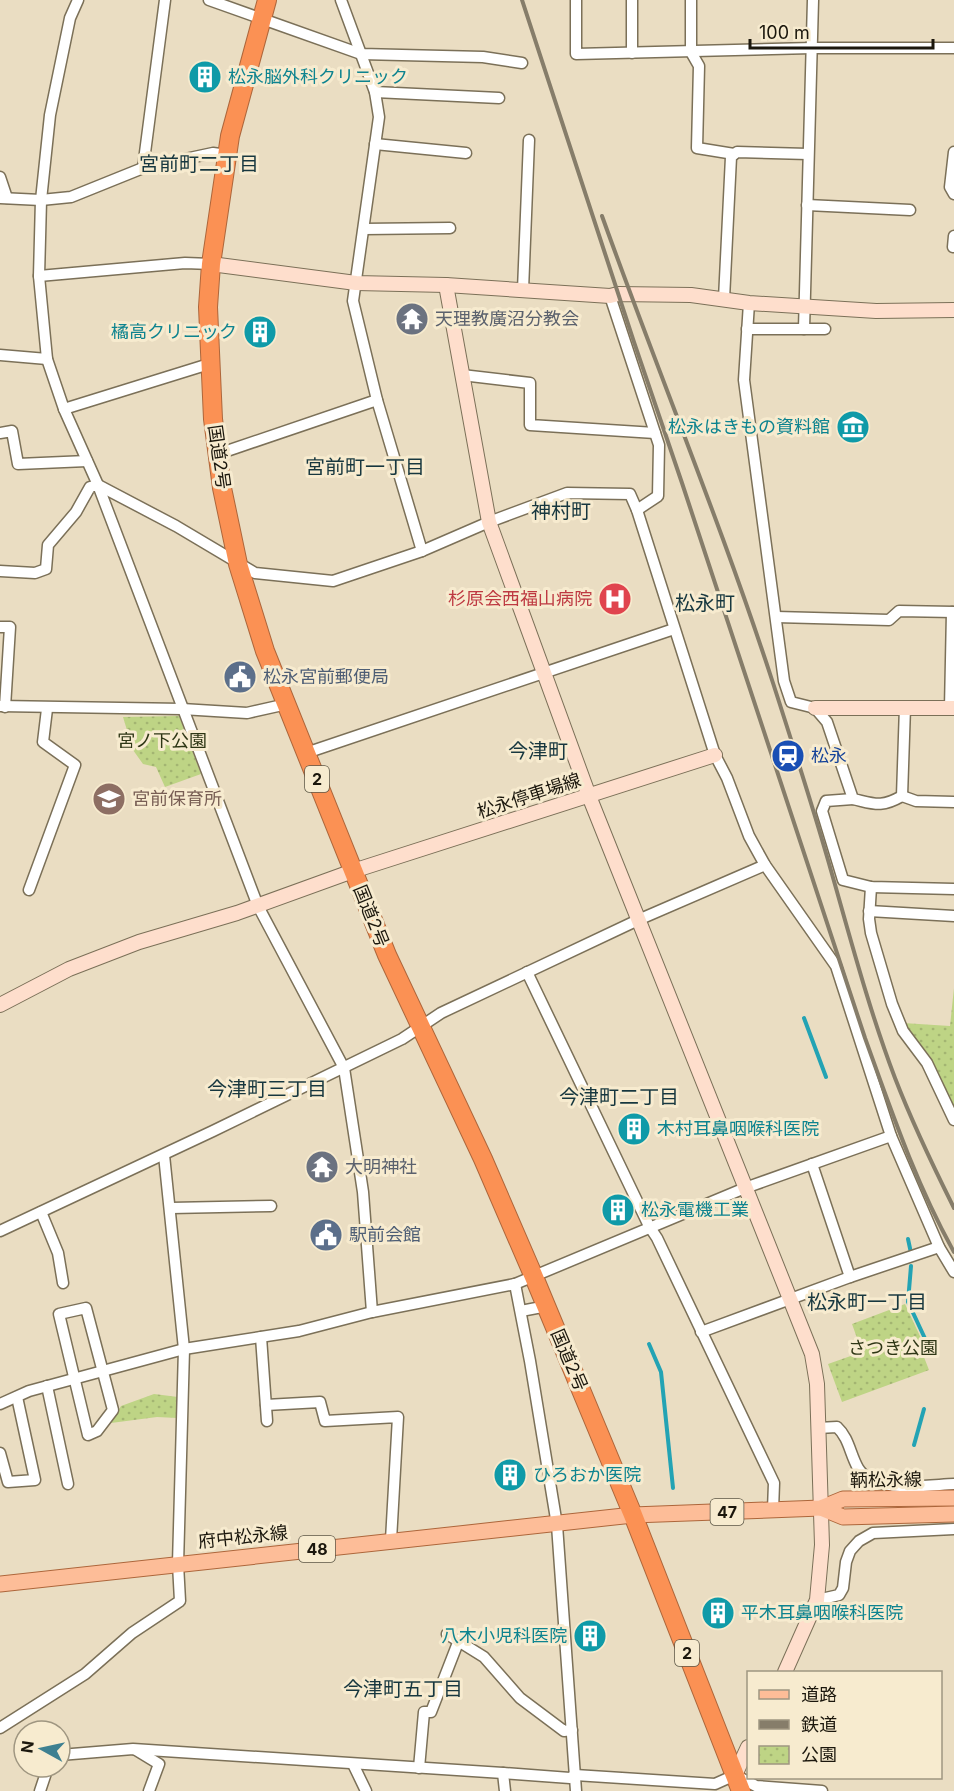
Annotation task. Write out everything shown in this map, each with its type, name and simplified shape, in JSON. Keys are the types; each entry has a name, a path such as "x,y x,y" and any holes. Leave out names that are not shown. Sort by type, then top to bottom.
{"highway":[{"name":"国道2号","path":"267,0 230,136 211,264 208,307 209,364 218,454 222,488 238,564 265,651 387,955 547,1306 633,1515 738,1783"}],"main road":[{"name":"鞆松永線","path":"633,1515 821,1508 843,1499 954,1498"},
{"name":"鞆松永線","path":"821,1508 843,1517 954,1514"},
{"name":"府中松永線","path":"0,1584 633,1515"}],"street":[{"path":"78,0 70,18 50,115 41,200 39,276 47,359 64,409 98,486 258,906 344,1068 363,1192 372,1312"},
{"path":"143,168 165,0"},
{"path":"208,0 361,54 483,57 522,63"},
{"path":"341,0 375,92 379,117 353,301 377,400 422,551"},
{"path":"576,0 576,54 812,48 954,48"},
{"path":"632,0 632,53"},
{"path":"691,0 691,52 699,66 697,148 734,154 737,152 808,154"},
{"path":"804,329 813,0"},
{"path":"375,92 500,98"},
{"path":"523,290 529,141"},
{"path":"375,144 466,153"},
{"path":"954,152 950,187 954,194"},
{"path":"0,177 3,198 41,200 70,197 143,168 213,153 227,155"},
{"path":"724,299 731,157 734,154"},
{"path":"807,205 910,210"},
{"path":"363,229 450,228"},
{"path":"39,276 185,263 211,264 356,283 446,285 610,296 618,294 691,295 749,303 876,311 954,310"},
{"path":"446,285 489,522 589,796 812,1354 817,1384 822,1545 817,1600 785,1671"},
{"path":"610,296 659,445 658,496 637,510"},
{"path":"749,303 744,380 784,681 791,702 816,708 952,708 953,612 899,611 889,620 776,617"},
{"path":"747,329 825,329"},
{"path":"0,355 47,359"},
{"path":"64,409 209,364"},
{"path":"462,375 530,383 530,425 655,433"},
{"path":"218,454 377,400"},
{"path":"0,430 12,432 18,464 87,461"},
{"path":"0,571 35,573 46,569 48,544 76,512 90,487 98,486 176,526 255,573 333,581 422,551 489,522 567,493 630,494 715,755 727,778 749,836 765,865 836,966 891,1136 939,1247 954,1272"},
{"path":"0,627 9,627 3,706 182,709 247,713 286,704"},
{"path":"306,753 674,629"},
{"path":"902,796 905,707"},
{"path":"29,890 75,765 43,742 48,708"},
{"path":"816,708 827,722 853,799"},
{"name":"松永停車場線","path":"0,1005 79,965 139,942 258,906 353,871 715,755"},
{"path":"954,802 916,801 902,796 888,804 873,804 853,799 826,801 822,812 843,880 870,887 954,889"},
{"path":"0,1231 344,1068 402,1039 441,1013 638,920 765,865"},
{"path":"870,887 871,933 892,1004 903,1031 927,1063 954,1120"},
{"path":"869,911 954,916"},
{"path":"527,972 774,1483 773,1510"},
{"path":"0,1404 47,1386 184,1349 299,1331 372,1312 515,1284 744,1188 891,1136"},
{"path":"0,1728 84,1674 132,1633 180,1601 178,1564 184,1349 164,1155"},
{"path":"812,1164 850,1277"},
{"path":"171,1208 271,1206"},
{"path":"41,1212 58,1253 63,1283"},
{"path":"701,1332 939,1247"},
{"path":"515,1284 557,1525 576,1791"},
{"path":"521,1311 547,1306"},
{"path":"86,1308 101,1372 113,1410 96,1431 88,1435 75,1379 59,1314 86,1308"},
{"path":"261,1337 267,1421"},
{"path":"47,1386 68,1484"},
{"path":"0,1452 8,1482 35,1480 17,1397"},
{"path":"266,1405 320,1402 325,1421 398,1417 391,1540"},
{"path":"818,1428 837,1427 844,1433 858,1468 866,1478 875,1482 886,1485 954,1484"},
{"path":"817,1600 839,1595 843,1588 846,1562 850,1551 859,1541 873,1533 954,1529"},
{"path":"447,1634 484,1657 520,1698 564,1731 572,1730"},
{"path":"419,1768 424,1712 430,1712 459,1640"},
{"path":"72,1754 133,1749 570,1778 575,1775 654,1786 738,1783 822,1791"},
{"path":"133,1749 159,1764 148,1791"},
{"path":"738,1783 747,1751"},
{"path":"352,1764 366,1791"},
{"path":"503,1773 505,1791"}],"green space":[{"name":"宮ノ下公園","path":"179,716 201,774 165,787 156,767 143,764 133,750 123,717"},
{"path":"954,988 954,1107 930,1056 903,1023 950,1026"},
{"name":"さつき公園","path":"905,1304 926,1349 922,1352 929,1370 842,1402 828,1364 862,1352 852,1324"},
{"path":"154,1394 178,1397 177,1418 157,1417 111,1423 121,1406"}],"waterway":[{"path":"804,1018 826,1077"},
{"path":"908,1239 911,1253"},
{"path":"911,1266 908,1302 928,1345"},
{"path":"649,1344 661,1372 673,1488"},
{"path":"914,1445 924,1409"}],"railway":[{"path":"522,0 865,1038 916,1173 954,1252"},
{"path":"602,216 711,507 773,683 885,1051 916,1127 954,1208"}],"place":[{"name":"松永脳外科クリニック","path":"205,77"},
{"name":"天理教廣沼分教会","path":"412,319"},
{"name":"橘高クリニック","path":"260,332"},
{"name":"松永はきもの資料館","path":"853,427"},
{"name":"杉原会西福山病院","path":"615,599"},
{"name":"松永宮前郵便局","path":"240,677"},
{"name":"松永","path":"788,756"},
{"name":"宮前保育所","path":"109,799"},
{"name":"木村耳鼻咽喉科医院","path":"634,1129"},
{"name":"大明神社","path":"322,1167"},
{"name":"松永電機工業","path":"618,1210"},
{"name":"駅前会館","path":"326,1235"},
{"name":"ひろおか医院","path":"510,1475"},
{"name":"平木耳鼻咽喉科医院","path":"718,1613"},
{"name":"八木小児科医院","path":"590,1636"}],"district":[{"name":"宮前町二丁目","path":"199,164"},
{"name":"宮前町一丁目","path":"365,467"},
{"name":"神村町","path":"561,511"},
{"name":"松永町","path":"705,603"},
{"name":"今津町","path":"538,751"},
{"name":"今津町三丁目","path":"267,1089"},
{"name":"今津町二丁目","path":"619,1097"},
{"name":"松永町一丁目","path":"867,1302"},
{"name":"今津町五丁目","path":"403,1689"}]}
